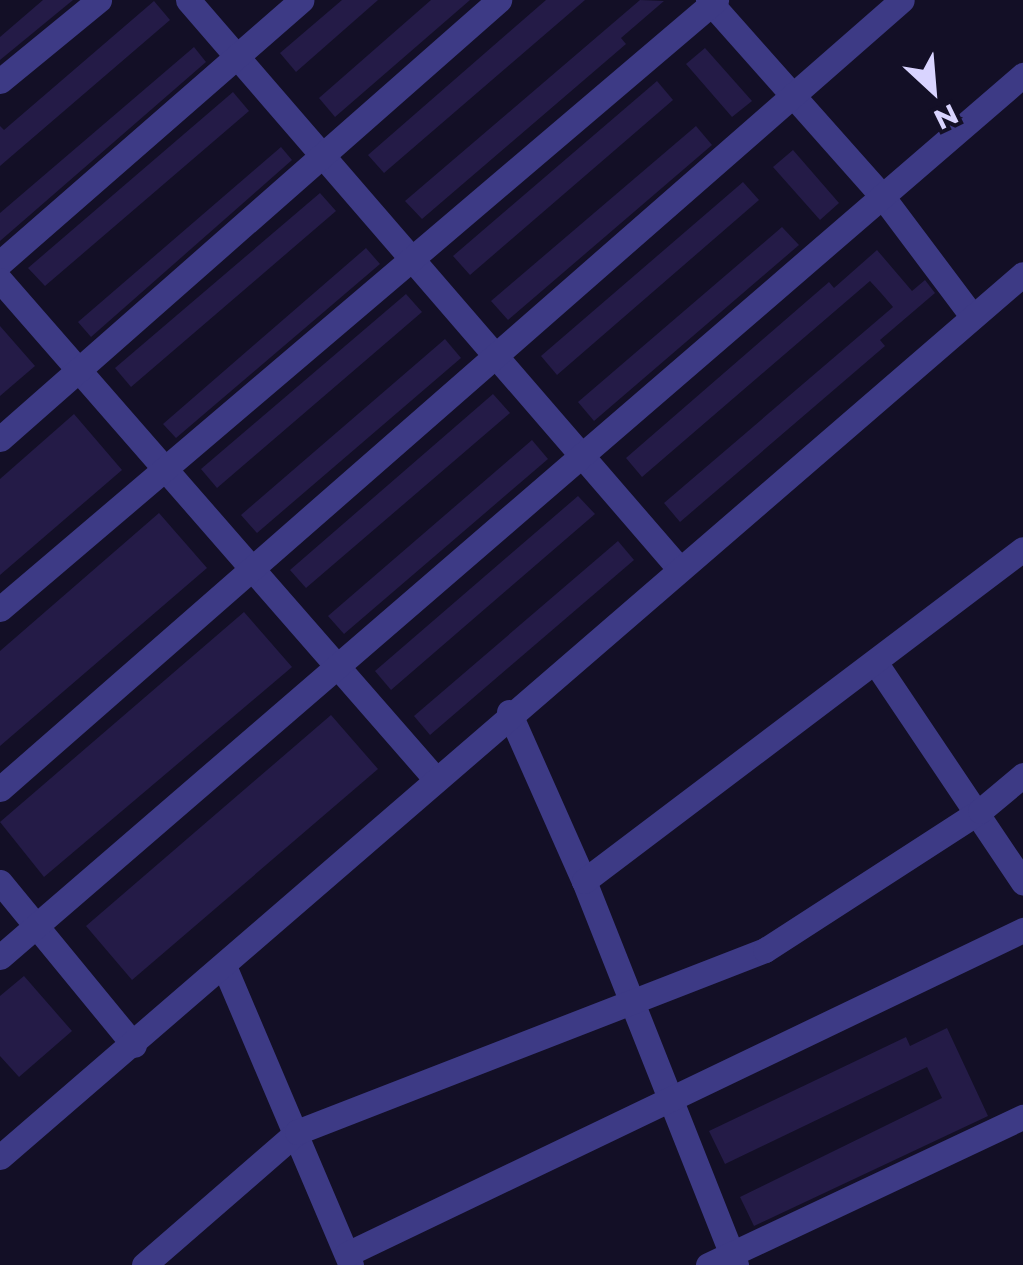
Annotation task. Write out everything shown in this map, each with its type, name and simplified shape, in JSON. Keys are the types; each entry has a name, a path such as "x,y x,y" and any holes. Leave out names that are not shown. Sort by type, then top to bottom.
{"street":[{"path":"0,81 99,0"},
{"path":"188,0 677,566"},
{"path":"0,263 302,0"},
{"path":"0,439 499,0"},
{"path":"0,789 902,0"},
{"path":"0,609 712,1 882,196 974,317"},
{"path":"0,957 1023,75"},
{"path":"0,1157 134,1045 434,776 677,566 1023,274"},
{"path":"0,280 434,776"},
{"path":"584,881 877,664 1023,549"},
{"path":"877,664 980,811 1023,882"},
{"path":"510,712 584,881 725,1261 1023,1117"},
{"path":"144,1265 297,1132 627,1000 765,950 980,811 1023,774"},
{"path":"0,882 134,1045"},
{"path":"224,966 349,1259 1023,930"}],"building":[{"path":"43,0 73,0 0,60 0,37"},
{"path":"342,0 378,0 296,72 280,53"},
{"path":"431,0 470,0 335,117 319,98"},
{"path":"546,0 585,0 384,173 368,155"},
{"path":"640,0 664,1 621,38 626,44 422,219 405,201"},
{"path":"154,1 170,20 0,166 0,126 4,130"},
{"path":"194,47 206,62 0,241 0,213"},
{"path":"705,48 752,101 732,117 686,64"},
{"path":"657,81 673,100 470,275 453,256"},
{"path":"233,92 249,111 45,286 28,268"},
{"path":"696,126 712,145 508,320 491,301"},
{"path":"281,147 292,160 91,337 78,322"},
{"path":"793,150 839,203 820,220 773,167"},
{"path":"743,182 759,200 557,375 541,356"},
{"path":"320,193 336,211 131,387 115,368"},
{"path":"782,227 799,245 594,421 578,402"},
{"path":"366,248 380,264 176,438 163,424"},
{"path":"877,250 912,291 925,280 935,293 880,340 885,346 680,522 664,503 893,307 870,281 642,477 626,458 829,282 834,288"},
{"path":"406,294 422,312 217,488 201,469"},
{"path":"0,326 35,366 0,396"},
{"path":"445,339 461,358 257,533 241,515"},
{"path":"493,394 510,413 306,588 290,570"},
{"path":"74,414 122,470 0,575 0,479"},
{"path":"532,440 548,459 344,634 328,616"},
{"path":"578,496 595,514 391,690 375,671"},
{"path":"159,513 207,568 0,746 0,651"},
{"path":"618,541 634,560 430,735 414,716"},
{"path":"244,612 292,667 44,877 0,822"},
{"path":"331,715 378,769 132,980 86,926"},
{"path":"24,976 72,1031 19,1077 0,1056 0,996"},
{"path":"947,1028 988,1116 754,1226 740,1197 942,1098 927,1067 725,1164 709,1131 906,1037 910,1046"}]}
